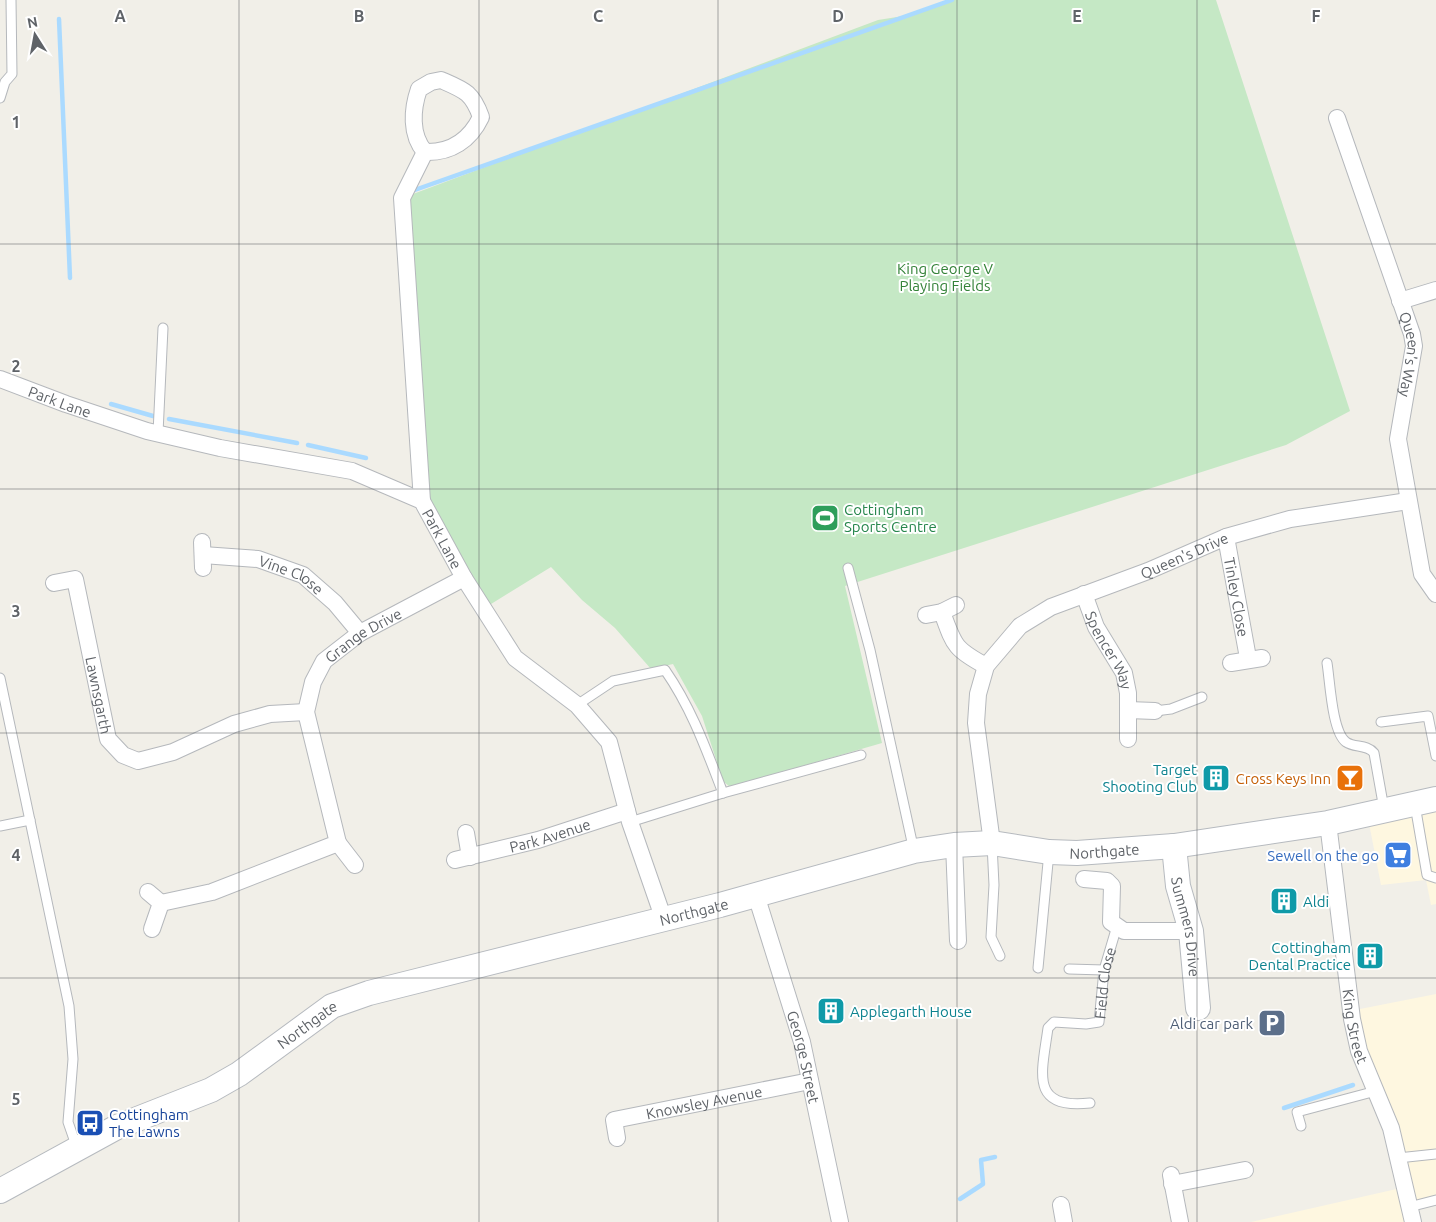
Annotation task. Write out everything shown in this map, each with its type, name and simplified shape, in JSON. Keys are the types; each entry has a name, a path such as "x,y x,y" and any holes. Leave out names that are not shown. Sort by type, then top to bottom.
{"street":[{"path":"441,80 465,91 475,101 481,117 474,132 457,145 436,152 424,152 418,144 414,124 415,101 419,89 431,82 441,80"},
{"name":"Queen's Way","path":"1337,117 1412,334 1414,346 1398,439 1422,574 1436,594"},
{"path":"422,501 402,198 424,152"},
{"path":"1400,301 1436,290"},
{"name":"Park Lane","path":"0,379 66,404 158,433 220,448 352,471 422,501 464,578 514,658 577,705 609,742 628,817 664,920"},
{"name":"Queen's Drive","path":"992,843 976,723 978,694 986,666 1020,626 1051,607 1148,571 1226,537 1290,519 1408,501"},
{"name":"Tinley Close","path":"1226,537 1255,658 1231,663"},
{"name":"Vine Close","path":"202,555 258,559 303,575 335,602 360,633"},
{"name":"Grange Drive","path":"354,865 338,843 306,712 313,682 324,661 360,633 464,578"},
{"name":"Lawnsgarth","path":"54,583 75,579 108,739 123,755 138,761 173,752 234,724 270,714 306,712"},
{"name":"Spencer Way","path":"1084,594 1096,627 1124,673 1128,693 1128,738"},
{"path":"941,611 952,641 962,654 986,666"},
{"name":"Spencer Way","path":"1128,710 1155,711"},
{"name":"Northgate","path":"0,1191 117,1127 211,1090 239,1074 316,1016 344,1000 664,920 914,851 954,845 992,843 1049,852 1076,853 1174,846 1328,823 1425,801"},
{"name":"Park Avenue","path":"466,834 463,858 628,817"},
{"name":"King Street","path":"1328,823 1352,1019 1359,1052 1391,1128 1411,1214"},
{"path":"161,903 212,892 338,843"},
{"path":"954,845 958,941"},
{"name":"Summers Drive","path":"1174,846 1178,886 1191,931 1198,1008"},
{"name":"Field Close","path":"1084,879 1108,881 1112,886 1111,922 1124,931 1191,931"},
{"path":"148,892 161,903"},
{"name":"George Street","path":"756,895 802,1042 840,1222"},
{"path":"152,929 161,903"},
{"name":"Knowsley Avenue","path":"617,1138 614,1120 810,1081"},
{"path":"1180,1222 1171,1179 1245,1170"},
{"path":"1061,1205 1064,1222"}],"lane":[{"path":"0,98 5,82 12,74 11,0"},
{"path":"158,433 163,328"},
{"path":"848,568 870,650 914,851"},
{"path":"1327,663 1338,733 1347,743 1368,748 1374,753 1384,810"},
{"path":"577,705 613,681 665,670 684,698 723,793"},
{"path":"0,678 70,1006 73,1058 68,1122 77,1148"},
{"path":"1155,711 1171,709 1202,697"},
{"path":"1381,722 1428,716 1436,756"},
{"path":"628,817 862,755"},
{"path":"1425,801 1427,874 1436,878"},
{"path":"0,826 30,820"},
{"path":"992,843 994,885 991,937 1000,956"},
{"path":"1038,968 1049,852"},
{"name":"Field Close","path":"1090,1103 1062,1103 1049,1098 1043,1084 1044,1055 1050,1024 1054,1022 1086,1024 1098,1022 1104,970 1117,926"},
{"path":"1069,969 1104,970"},
{"path":"1301,1126 1297,1112 1376,1091"},
{"path":"1398,1158 1436,1154"},
{"path":"1411,1214 1436,1200"}],"shaded area":[{"path":"1436,794 1436,904 1431,905 1426,880 1381,885 1366,808"},
{"path":"1436,994 1436,1203 1405,1210 1408,1222 1251,1222 1401,1188 1373,1067 1355,1010"}],"green space":[{"name":"King George V Playing Fields","path":"952,0 1216,0 1350,411 1286,445 845,586 882,743 730,787 723,781 702,716 673,664 651,669 615,628 582,600 551,567 483,609 422,501 405,197 878,20 916,14"}],"waterway":[{"path":"409,192 952,0"},
{"path":"59,19 70,278"},
{"path":"111,404 153,416"},
{"path":"169,419 297,443"},
{"path":"308,445 366,458"},
{"path":"1284,1108 1353,1085"},
{"path":"960,1199 983,1184 981,1160 995,1157"}],"place":[{"name":"Cottingham Sports Centre","path":"825,518"},
{"name":"Target Shooting Club","path":"1216,778"},
{"name":"Cross Keys Inn","path":"1350,778"},
{"name":"Sewell on the go","path":"1398,855"},
{"name":"Aldi","path":"1284,901"},
{"name":"Cottingham Dental Practice","path":"1370,956"},
{"name":"Applegarth House","path":"831,1011"},
{"name":"Aldi car park","path":"1272,1023"},
{"name":"Cottingham The Lawns","path":"90,1123"}]}
